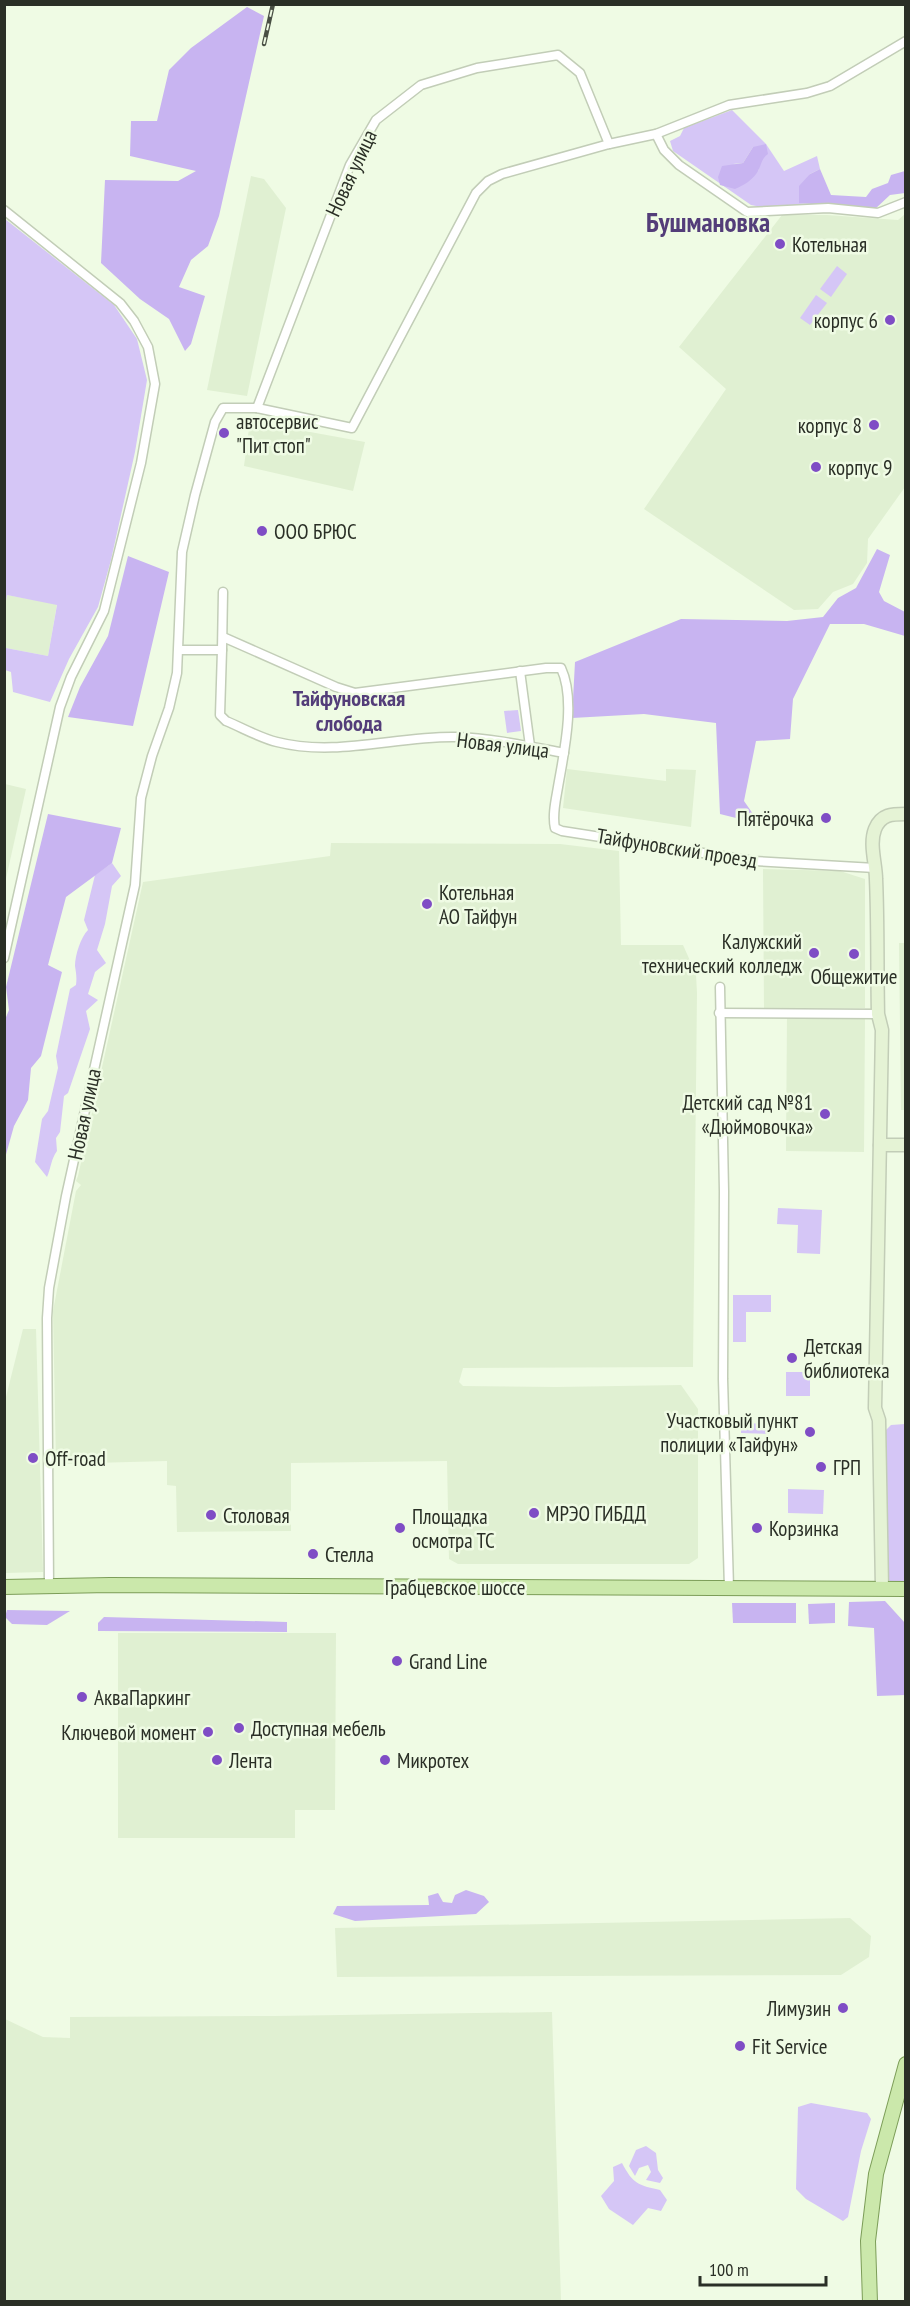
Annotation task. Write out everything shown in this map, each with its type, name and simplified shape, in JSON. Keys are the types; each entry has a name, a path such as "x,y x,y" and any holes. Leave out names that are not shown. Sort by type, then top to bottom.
{"main road":[{"name":"Грабцевское шоссе","path":"4,1587 906,1588"},
{"path":"870,2301 868,2241 876,2174 906,2064"}],"street":[{"name":"Новая улица","path":"49,1586 47,1317 49,1288 66,1196 135,885 141,798 177,674 182,552 215,422 223,408 257,408 352,428 477,193 488,181 502,174 609,144 656,134 729,105 807,93 830,86 906,41"},
{"name":"Новая улица","path":"257,408 350,165 376,120 422,85 477,68 558,55 580,73 609,144"},
{"path":"656,134 664,150 679,165 747,212 828,208 878,213 906,202"},
{"path":"4,210 120,303 134,321 148,347 155,384 141,464 104,611 71,677 60,707 4,958"},
{"name":"Новая улица","path":"223,592 220,715 226,721 275,742 303,746 330,747 454,737 530,746 564,753 568,682 561,668 520,671 355,693 336,687 223,637"},
{"path":"179,650 222,650"},
{"path":"520,671 530,746"},
{"name":"Тайфуновский проезд","path":"564,753 554,822 555,828 562,831 754,861 875,868"},
{"path":"882,1588 879,1420 875,1408 882,1030 878,1014 873,841 879,822 889,814 906,814"},
{"path":"720,987 724,1191 723,1379 729,1588"},
{"path":"719,1013 878,1014"},
{"path":"880,1145 906,1145"}],"shaded area":[{"path":"247,7 264,16 219,216 208,246 191,260 179,287 205,296 191,344 185,351 169,319 140,299 101,263 105,180 178,181 196,171 130,156 131,121 157,121 169,70 191,48"},
{"path":"732,110 766,144 784,171 817,156 820,169 810,174 800,203 818,205 767,208 751,205 673,151 670,141 680,136 684,128","holes":["753,147 762,158 758,171 733,164 743,163"]},
{"path":"766,144 768,154 751,180 735,189 720,185 718,177 722,166 743,163 753,147"},
{"path":"820,169 831,195 866,197 872,189 888,183 891,175 905,171 905,193 890,195 875,209 799,203 799,186 810,174"},
{"path":"251,176 264,179 286,208 247,396 207,390"},
{"path":"905,214 905,487 868,539 867,563 853,584 833,592 818,609 794,610 644,509 726,389 679,347 782,215 827,215 898,220"},
{"path":"5,219 114,305 137,339 147,380 135,452 98,607 69,659 50,702 13,692 11,672 5,670 6,648 48,656 57,605 7,595 5,607"},
{"path":"837,266 847,274 831,297 820,289"},
{"path":"816,295 827,303 810,325 800,318"},
{"path":"250,421 365,442 353,491 244,466"},
{"path":"877,549 890,555 879,592 884,601 905,612 905,636 864,624 830,624 793,699 790,739 756,741 744,801 760,824 720,814 716,723 644,714 572,718 575,662 681,619 787,621 823,617 838,598 856,588"},
{"path":"128,556 169,572 133,726 68,717 80,687 108,636"},
{"path":"7,595 57,604 48,656 6,648 5,655 4,607"},
{"path":"518,710 521,731 507,733 504,711"},
{"path":"567,769 666,781 666,769 696,770 691,827 563,808"},
{"path":"4,784 26,789 5,883"},
{"path":"48,814 121,828 112,863 66,897 48,965 62,972 41,1056 31,1068 28,1100 14,1126 5,1158 4,1022 9,1010 6,987"},
{"path":"331,843 560,844 619,851 621,945 683,945 696,974 697,993 693,1367 463,1368 459,1382 463,1386 681,1385 698,1409 698,1558 689,1564 458,1564 449,1559 447,1461 291,1463 291,1531 177,1532 176,1486 167,1485 167,1461 56,1464 53,1311 76,1191 81,1185 76,1181 143,882 330,856"},
{"path":"112,863 121,876 112,886 105,924 97,950 106,963 95,972 88,994 98,1000 86,1011 90,1029 68,1093 64,1096 60,1132 56,1138 57,1151 47,1177 35,1162 42,1119 48,1111 58,1068 56,1056 70,989 76,985 77,952 88,930 84,920 95,875"},
{"name":"Калужский технический колледж","path":"763,869 840,871 865,879 865,1008 764,1008"},
{"path":"899,943 906,943 905,1110 901,1110"},
{"name":"Детский сад №81 «Дюймовочка»","path":"787,1016 865,1017 864,1152 786,1151"},
{"path":"778,1208 822,1210 820,1254 797,1253 798,1225 777,1224"},
{"path":"733,1295 771,1295 771,1312 746,1312 746,1342 733,1342"},
{"path":"23,1329 36,1329 43,1572 5,1573 5,1401"},
{"path":"786,1372 810,1372 810,1396 786,1396"},
{"path":"741,1423 771,1424 771,1434 741,1433"},
{"path":"905,1424 905,1581 890,1581 886,1578 885,1431 891,1425"},
{"path":"788,1489 824,1490 823,1514 788,1513"},
{"path":"885,1601 905,1623 905,1695 877,1696 874,1628 848,1626 849,1602"},
{"path":"732,1603 796,1603 796,1623 733,1623"},
{"path":"835,1603 835,1623 809,1624 808,1604"},
{"path":"7,1610 70,1611 47,1625 12,1624 5,1617"},
{"path":"104,1617 287,1622 287,1632 98,1631 98,1623"},
{"path":"118,1633 336,1633 335,1810 295,1810 295,1838 118,1838"},
{"path":"466,1890 484,1896 489,1902 476,1914 355,1921 333,1914 337,1906 429,1905 428,1896 438,1893 443,1902 452,1903 455,1895"},
{"path":"850,1918 871,1936 869,1957 841,1975 337,1977 335,1928"},
{"path":"552,2012 561,2301 5,2301 5,2019 43,2037 70,2038 70,2017"},
{"path":"811,2103 867,2113 871,2119 861,2151 848,2217 843,2221 806,2199 796,2189 798,2107"},
{"path":"646,2146 656,2153 658,2170 663,2178 660,2183 646,2180 651,2172 648,2165 639,2168 635,2176 629,2166 636,2150"},
{"path":"622,2163 633,2179 641,2185 660,2190 667,2200 661,2211 648,2208 633,2225 609,2209 601,2196 614,2181 613,2167"}],"railway":[{"path":"264,44 273,4"}],"place":[{"name":"Котельная","path":"780,244"},
{"name":"корпус 6","path":"890,320"},
{"name":"корпус 8","path":"874,425"},
{"name":"автосервис \"Пит стоп\"","path":"224,433"},
{"name":"корпус 9","path":"816,467"},
{"name":"ООО БРЮС","path":"262,531"},
{"name":"Пятёрочка","path":"826,818"},
{"name":"Котельная АО Тайфун","path":"427,904"},
{"name":"Калужский технический колледж","path":"814,953"},
{"name":"Общежитие","path":"854,954"},
{"name":"Детский сад №81 «Дюймовочка»","path":"825,1114"},
{"name":"Детская библиотека","path":"792,1358"},
{"name":"Участковый пункт полиции «Тайфун»","path":"810,1432"},
{"name":"Off-road","path":"33,1458"},
{"name":"ГРП","path":"821,1467"},
{"name":"МРЭО ГИБДД","path":"534,1513"},
{"name":"Столовая","path":"211,1515"},
{"name":"Площадка осмотра ТС","path":"400,1528"},
{"name":"Корзинка","path":"757,1528"},
{"name":"Стелла","path":"313,1554"},
{"name":"Grand Line","path":"397,1661"},
{"name":"АкваПаркинг","path":"82,1697"},
{"name":"Доступная мебель","path":"239,1728"},
{"name":"Ключевой момент","path":"208,1732"},
{"name":"Лента","path":"217,1760"},
{"name":"Микротех","path":"385,1760"},
{"name":"Лимузин","path":"843,2008"},
{"name":"Fit Service","path":"740,2046"}],"district":[{"name":"Бушмановка","path":"708,222"},
{"name":"Тайфуновская слобода","path":"349,710"}]}
